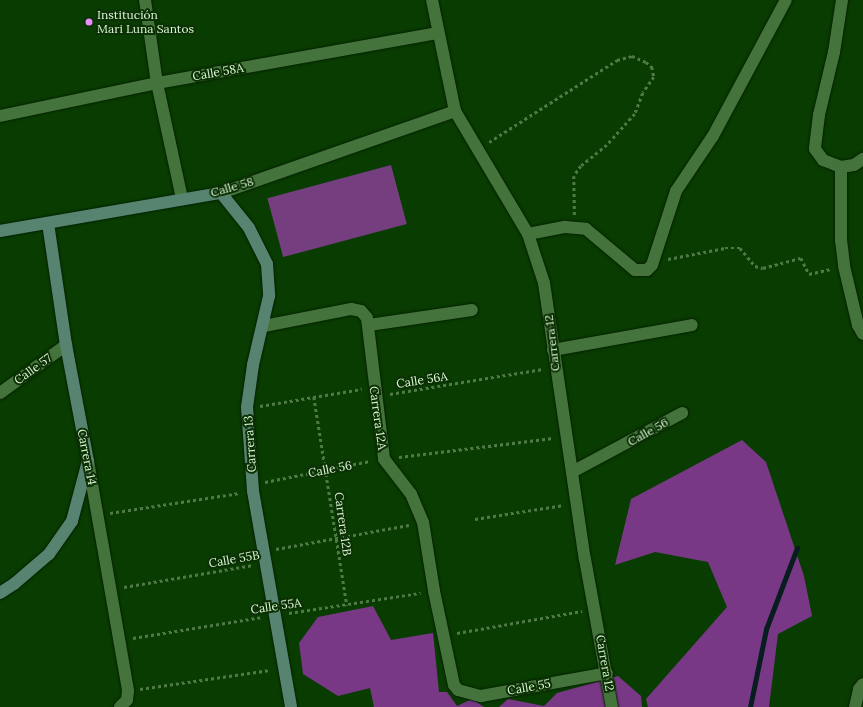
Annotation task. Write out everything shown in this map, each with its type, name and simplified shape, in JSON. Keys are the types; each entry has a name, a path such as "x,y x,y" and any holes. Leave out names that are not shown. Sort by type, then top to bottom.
{"street":[{"path":"144,0 157,83 182,199"},
{"name":"Carrera 12","path":"432,0 437,33 455,111 479,149 528,234 544,283 566,436 594,609 607,673 612,707"},
{"path":"528,234 575,227 586,228 635,270 647,270 652,264 676,191 713,136 786,0"},
{"path":"842,0 815,149 823,160 841,167 854,165 863,159"},
{"name":"Calle 58A","path":"0,116 157,83 437,33"},
{"name":"Calle 58","path":"0,232 222,193 455,111"},
{"path":"841,167 841,240 844,266 858,325 863,334"},
{"name":"Carrera 13","path":"222,193 249,228 267,264 269,296 264,326 253,365 247,408 253,491 277,614 291,707"},
{"name":"Carrera 14","path":"48,223 66,346 121,640 128,691"},
{"path":"264,326 351,309 365,314 369,325 472,310"},
{"name":"Carrera 12A","path":"369,325 374,387 384,459 411,494 423,522 434,591 454,685"},
{"path":"553,350 692,325"},
{"name":"Calle 57","path":"0,393 66,346"},
{"name":"Calle 56","path":"572,472 682,413"},
{"path":"0,593 14,584 49,554 72,522 88,461"},
{"name":"Calle 55","path":"454,685 465,694 481,696 607,673"},
{"path":"855,707 859,689 863,684"},
{"path":"120,707 126,700 128,691"}],"path":[{"path":"479,149 617,60 632,56 646,62 652,67 654,77 643,93 635,114 607,145 581,166 574,176 575,227"},
{"path":"652,264 673,257 725,248 740,248 755,266 763,268 801,258 809,274 844,266"},
{"name":"Calle 56A","path":"247,408 374,387 389,394 555,367"},
{"name":"Carrera 12B","path":"314,397 326,469 335,538 347,605"},
{"name":"Calle 56","path":"98,515 253,491 264,482 384,459 566,436"},
{"path":"476,518 577,503"},
{"name":"Calle 55B","path":"111,589 266,563 275,550 423,522"},
{"name":"Calle 55A","path":"121,640 277,614 347,605 434,591"},
{"path":"444,636 594,609"},
{"path":"128,691 284,668"}],"shaded area":[{"path":"391,165 407,224 283,257 267,198"},
{"path":"742,440 766,462 804,576 812,616 778,634 769,707 648,707 646,699 727,607 708,562 655,552 615,565 631,499"},
{"path":"373,606 391,640 433,633 439,692 447,692 457,706 472,699 484,707 374,707 370,688 338,696 303,674 299,643 318,617"},
{"path":"618,676 641,696 642,707 499,707 508,699 544,706 557,693"}],"waterway":[{"path":"750,707 766,629 797,548"}],"place":[{"name":"Institución Mari Luna Santos","path":"89,22"}]}
